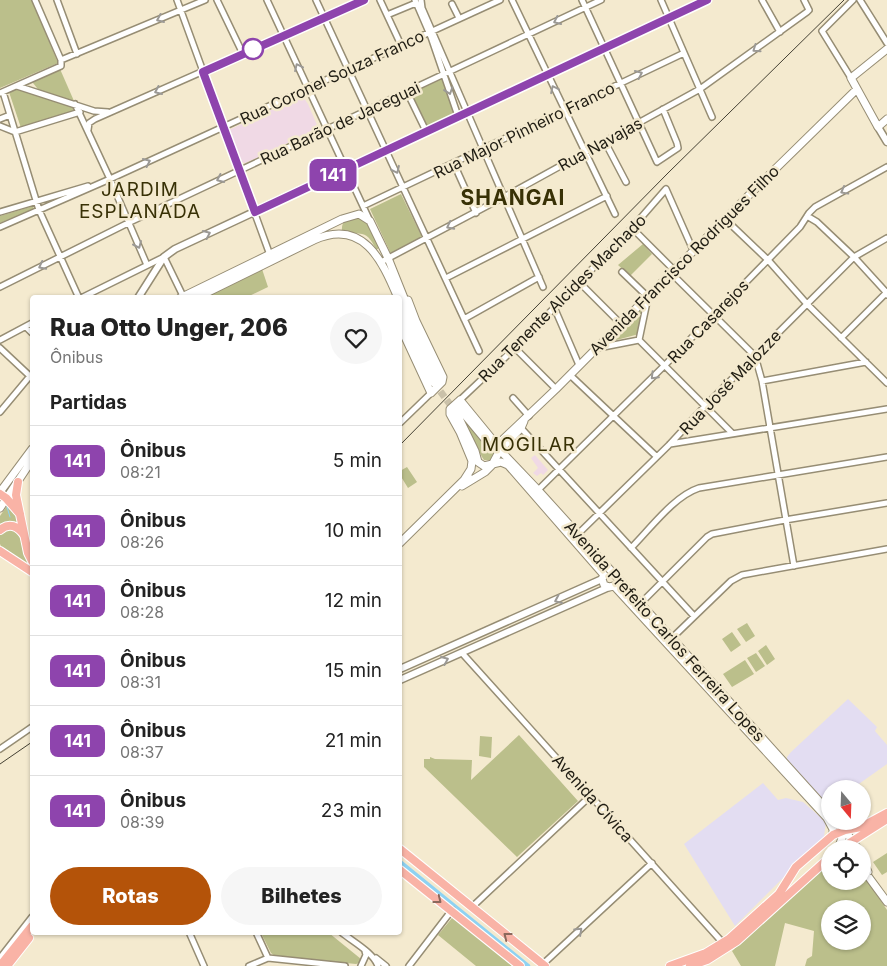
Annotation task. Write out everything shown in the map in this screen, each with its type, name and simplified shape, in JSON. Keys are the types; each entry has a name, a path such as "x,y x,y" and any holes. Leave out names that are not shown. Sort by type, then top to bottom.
{"main road":[{"path":"887,48 851,78 878,127 887,119"},
{"name":"Avenida Francisco Rodrigues Filho","path":"844,101 851,78"},
{"name":"Avenida Francisco Rodrigues Filho","path":"452,493 478,477 492,465 498,448 523,422 693,250 857,89"},
{"path":"201,295 342,219 359,214 370,220 388,258 404,298 408,317 436,381 402,312"},
{"path":"342,219 340,228 342,234"},
{"path":"186,295 271,257 325,236 342,234 355,237 369,246 381,262 396,295"},
{"path":"396,278 404,291 416,321 443,375 442,382 431,393 402,330"},
{"path":"392,286 393,295"},
{"path":"464,480 471,469 472,461 449,412 450,409 458,407 476,450 478,462"},
{"name":"Avenida Prefeito Carlos Ferreira Lopes","path":"458,407 484,438 498,448 538,490 821,803"},
{"path":"0,508 2,495 30,452"},
{"name":"Avenida Francisco Rodrigues Filho","path":"402,541 473,472 478,462"},
{"name":"Avenida Prefeito Carlos Ferreira Lopes","path":"478,462 484,466 501,462 508,465 603,577"},
{"path":"2,495 18,482 30,463"},
{"path":"18,482 16,495 30,558"},
{"path":"2,495 21,515"},
{"path":"0,530 7,526 16,527 25,537"},
{"path":"1,551 30,571"},
{"path":"611,573 615,576 616,580 611,587 604,585 603,577 611,573"},
{"name":"Avenida Prefeito Carlos Ferreira Lopes","path":"611,587 827,818 833,829 833,835"},
{"path":"871,822 887,813"},
{"path":"855,840 887,819"},
{"path":"670,966 693,959 724,943 780,894 793,872 808,857 833,835 845,830"},
{"path":"845,830 846,840"},
{"path":"845,830 846,840"},
{"path":"402,850 544,965"},
{"path":"808,857 803,870 808,872 816,870"},
{"path":"690,966 707,960 737,941 821,865"},
{"path":"402,872 520,966"},
{"path":"871,878 887,902"},
{"path":"0,966 30,928"},
{"path":"7,966 32,935"}],"street":[{"path":"35,0 61,60 61,66 2,93 39,210 79,295"},
{"path":"58,0 77,54"},
{"path":"176,0 271,257"},
{"path":"61,60 205,0"},
{"path":"218,0 243,54"},
{"path":"267,0 370,220"},
{"path":"316,0 479,351"},
{"path":"88,130 91,121 364,0"},
{"path":"380,0 400,45"},
{"name":"Rua Coronel Souza Franco","path":"0,227 110,179 500,0"},
{"path":"512,0 615,214"},
{"path":"582,0 655,160 658,162 677,149 677,143 663,109"},
{"name":"Rua Barão de Jaceguai","path":"0,288 128,223 601,0"},
{"path":"661,0 712,117"},
{"path":"86,295 164,257 175,249 707,0"},
{"path":"762,0 780,32"},
{"name":"Rua Navajas","path":"381,262 476,213 700,89 809,10 804,0"},
{"path":"851,78 822,31 853,0"},
{"path":"860,0 887,43"},
{"path":"387,15 417,1 446,73 458,116"},
{"path":"452,4 459,18"},
{"name":"Rua Major Pinheiro Franco","path":"363,206 684,53"},
{"path":"446,73 485,149 543,287"},
{"path":"25,82 39,94"},
{"path":"17,86 100,112 111,112"},
{"path":"407,92 426,131"},
{"path":"75,104 147,265"},
{"path":"0,126 15,132 87,108"},
{"path":"0,119 10,115"},
{"path":"878,127 887,142"},
{"path":"605,142 626,182"},
{"path":"454,164 476,213"},
{"name":"Rua Casarejos","path":"538,490 800,228 807,216 816,207 887,167"},
{"path":"0,212 110,179"},
{"name":"Rua Tenente Alcides Machado","path":"458,407 632,228 666,190 693,250"},
{"path":"446,278 607,196"},
{"path":"807,216 817,222 854,257 887,293 841,338"},
{"path":"725,219 768,260 807,304 887,383"},
{"path":"632,228 672,272 756,356 794,566"},
{"name":"Rua José Malozze","path":"578,534 670,444 706,405 854,257 887,238"},
{"path":"164,257 181,295"},
{"path":"140,295 164,257"},
{"path":"622,272 648,297 639,340"},
{"path":"464,319 539,277"},
{"path":"578,282 620,323"},
{"path":"554,307 579,366"},
{"path":"0,340 30,324"},
{"path":"26,327 30,331"},
{"path":"596,348 639,340"},
{"path":"639,340 706,405 732,434"},
{"path":"0,348 30,376"},
{"path":"515,348 556,389"},
{"path":"762,381 866,362"},
{"path":"570,375 656,456"},
{"path":"0,412 30,378"},
{"path":"402,420 431,393"},
{"path":"513,398 523,422 560,469 694,616"},
{"path":"670,444 887,409"},
{"path":"631,548 667,511 691,490 887,456"},
{"path":"640,604 712,534 887,503"},
{"path":"672,638 737,577 887,549"},
{"path":"402,668 499,626 603,577"},
{"path":"402,679 611,587"},
{"path":"499,626 506,633"},
{"path":"498,637 499,626"},
{"name":"Avenida Cívica","path":"462,653 724,943"},
{"path":"0,749 30,728"},
{"path":"472,907 585,801"},
{"path":"544,965 652,863"},
{"path":"409,965 452,910"},
{"path":"0,958 30,920"},
{"path":"190,935 204,966"},
{"path":"257,935 268,958"},
{"path":"345,935 365,951 378,966"},
{"path":"361,966 366,956 365,951"},
{"path":"365,951 369,952 386,966"},
{"path":"248,966 268,958 345,966"}],"shaded area":[{"path":"299,97 303,97 308,104 317,129 245,163 242,162 229,130"},
{"path":"535,455 548,470 543,475 541,473 537,476 533,473 538,468 531,458"},
{"path":"848,699 877,727 875,731 887,745 887,764 864,780 821,780 821,800 787,762 787,757"},
{"path":"763,783 778,800 786,798 803,802 821,818 821,830 825,830 824,837 735,926 684,844"}],"green space":[{"path":"0,0 32,0 58,63 0,88"},
{"path":"60,69 73,102 41,93 33,83 34,80"},
{"path":"442,77 454,108 454,116 428,127 410,93"},
{"path":"18,89 73,107 74,111 21,128 9,92"},
{"path":"401,194 422,237 391,254 370,209"},
{"path":"33,206 34,209 0,223 0,216"},
{"path":"355,216 364,221 370,228 379,247 378,249 376,249 367,236 342,231 347,219"},
{"path":"643,244 652,254 630,276 618,265"},
{"path":"262,269 268,287 251,295 208,295"},
{"path":"644,306 639,334 609,342"},
{"path":"460,413 487,444 497,451 491,460 484,460 482,457"},
{"path":"407,467 417,482 408,488 402,478 402,470"},
{"path":"9,503 19,525 0,526 0,516"},
{"path":"7,529 13,529 18,534 25,556 30,562 30,568 3,550 0,544 0,535"},
{"path":"747,623 755,636 746,642 737,629"},
{"path":"732,632 741,645 731,652 722,639"},
{"path":"766,645 775,659 767,665 758,651"},
{"path":"756,653 765,666 756,672 747,658"},
{"path":"745,660 754,674 732,687 723,674"},
{"path":"519,735 578,801 517,857 424,767 424,759 430,759 430,757 435,759 472,760 471,780"},
{"path":"480,736 492,737 491,758 479,756"},
{"path":"887,853 887,872 882,875 873,862"},
{"path":"821,870 821,890 871,890 871,886 887,910 887,966 805,966 807,959 812,956 814,931 785,923 775,966 741,966 732,951"},
{"path":"452,918 512,966 476,966 438,935"},
{"path":"262,935 331,935 361,959 362,962 356,964 275,956 271,953"}],"waterway":[{"path":"7,507 10,517"},
{"path":"402,864 528,966"}],"tunnel":[{"path":"434,383 455,411"}],"railway":[{"path":"402,443 668,173 844,0"},
{"path":"0,764 30,743"}],"bus line":[{"name":"141","path":"364,0 203,72 255,212 707,0"}],"district":[{"name":"SHANGAI","path":"513,198"},
{"name":"JARDIM ESPLANADA","path":"140,200"},
{"name":"MOGILAR","path":"529,444"}]}
